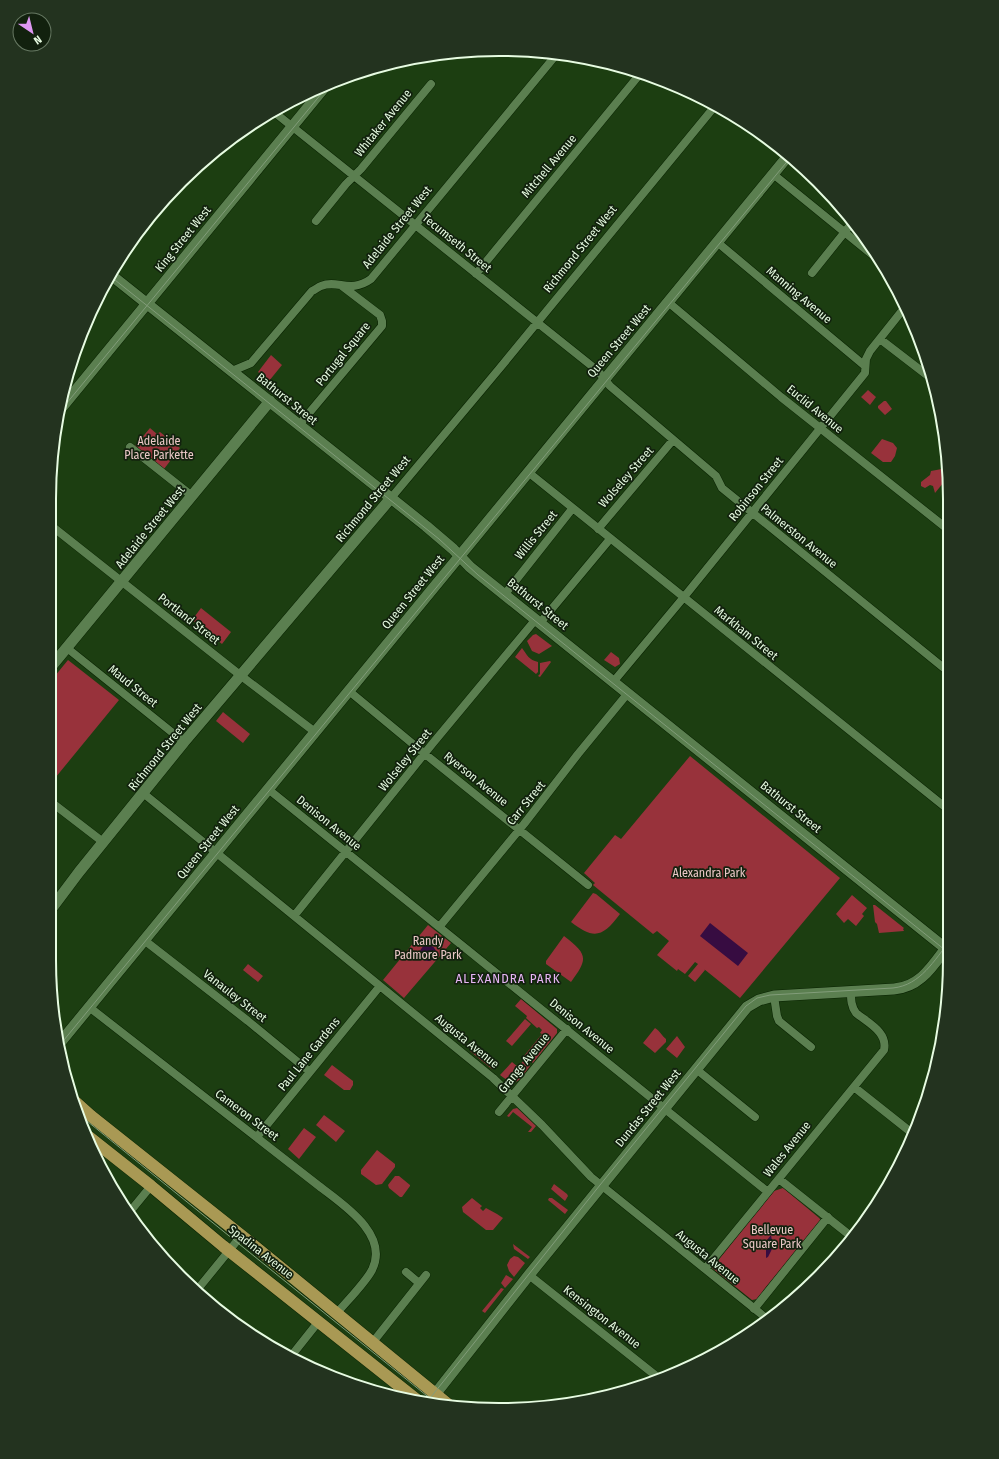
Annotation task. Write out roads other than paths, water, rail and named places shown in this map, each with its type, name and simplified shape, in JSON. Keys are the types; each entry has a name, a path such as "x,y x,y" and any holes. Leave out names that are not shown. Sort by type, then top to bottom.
{"main road":[{"name":"King Street West","path":"68,400 318,95"},
{"name":"Queen Street West","path":"64,1038 785,160"},
{"name":"Bathurst Street","path":"115,278 391,498 453,549 470,567 943,943"},
{"name":"Adelaide Street West","path":"56,661 270,401"},
{"name":"Richmond Street West","path":"56,903 184,742 391,498"},
{"name":"Dundas Street West","path":"433,1397 529,1275 747,1007 759,1000 774,996 900,989 909,986 922,978 943,955"},
{"name":"Spadina Avenue","path":"82,1109 373,1342 431,1397"},
{"name":"Spadina Avenue","path":"96,1143 408,1393"}],"street":[{"name":"Adelaide Street West","path":"232,371 251,363 312,291 321,286 331,284 352,287 365,283 371,279 552,59"},
{"name":"Mitchell Avenue","path":"476,274 637,78"},
{"name":"Whitaker Avenue","path":"316,221 431,84"},
{"name":"Richmond Street West","path":"391,498 712,110"},
{"name":"Tecumseth Street","path":"278,115 538,322 598,371 605,379"},
{"path":"773,174 864,248"},
{"path":"812,273 849,227"},
{"name":"Manning Avenue","path":"717,242 865,366"},
{"name":"Portugal Square","path":"299,425 382,326 380,315 341,286"},
{"name":"Euclid Avenue","path":"668,302 821,428 943,525"},
{"name":"Robinson Street","path":"614,681 865,374 866,359 870,351 901,312"},
{"path":"880,339 924,373"},
{"name":"Palmerston Avenue","path":"605,379 610,386 716,476 722,488 943,666"},
{"name":"Wolseley Street","path":"598,529 673,440"},
{"path":"130,448 192,496"},
{"name":"Markham Street","path":"528,472 572,509 943,805"},
{"name":"Willis Street","path":"504,594 572,509"},
{"name":"Portland Street","path":"56,529 240,675 315,732"},
{"name":"Wolseley Street","path":"294,916 425,754 610,539"},
{"name":"Maud Street","path":"67,648 184,742"},
{"name":"Ryerson Avenue","path":"350,691 425,754 588,885"},
{"name":"Carr Street","path":"440,926 628,693"},
{"name":"Denison Avenue","path":"268,789 440,926 768,1192"},
{"name":"Augusta Avenue","path":"143,793 493,1078 513,1096 601,1186 763,1316"},
{"path":"56,806 103,842"},
{"name":"Vanauley Street","path":"144,940 239,1014 310,1072"},
{"name":"Paul Lane Gardens","path":"257,1137 380,986"},
{"name":"Wales Avenue","path":"704,1270 884,1050 885,1043 881,1033 853,1009 851,992"},
{"path":"774,996 779,1021 811,1047"},
{"name":"Cameron Street","path":"89,1007 354,1213 368,1231 376,1254 375,1260 370,1274 337,1314"},
{"name":"Grange Avenue","path":"499,1112 567,1029"},
{"path":"696,1069 754,1117"},
{"path":"854,1087 908,1130"},
{"path":"779,1179 848,1233"},
{"path":"133,1208 151,1186"},
{"path":"754,1309 828,1217"},
{"path":"200,1286 241,1236"},
{"path":"406,1272 419,1283"},
{"path":"373,1342 426,1275"},
{"name":"Kensington Avenue","path":"529,1275 654,1374"},
{"path":"294,1352 318,1322"}],"tram line":[{"path":"67,403 321,94"},
{"path":"64,1040 787,162"},
{"path":"114,279 439,539 478,575 943,948"},
{"path":"431,1397 600,1185 746,1006 757,998 770,995 893,988 903,986 919,977 943,950"},
{"path":"87,1121 428,1397"}],"district":[{"name":"ALEXANDRA PARK","path":"508,978"}],"park label":[{"name":"Adelaide Place Parkette","path":"159,448"},
{"name":"Alexandra Park","path":"709,873"},
{"name":"Randy Padmore Park","path":"428,948"},
{"name":"Bellevue Square Park","path":"772,1237"}]}
